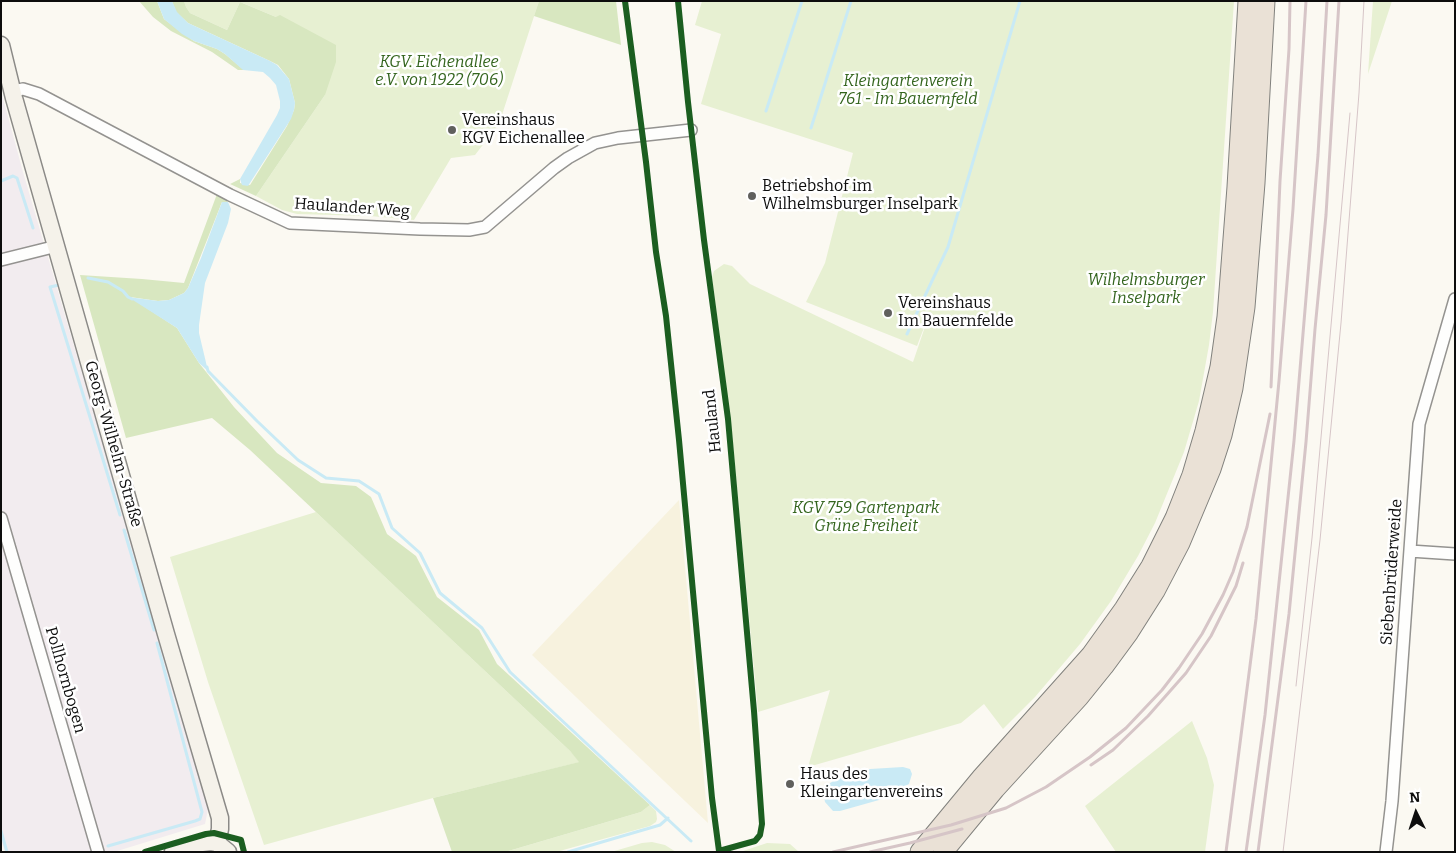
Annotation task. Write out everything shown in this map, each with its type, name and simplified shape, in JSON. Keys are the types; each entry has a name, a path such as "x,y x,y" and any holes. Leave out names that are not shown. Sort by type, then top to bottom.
{"highway":[{"path":"920,852 982,777 1091,655 1124,609 1151,566 1182,501 1205,431 1220,367 1227,316 1248,1"},
{"path":"943,852 995,789 1084,691 1129,632 1155,591 1176,551 1211,469 1222,435 1233,388 1245,307 1255,183 1265,1"}],"main road":[{"name":"Georg-Wilhelm-Straße","path":"1,45 5,73 13,91 166,634 220,818 219,846"},
{"path":"173,852 202,843 219,846"}],"street":[{"name":"Haulander Weg","path":"13,91 22,88 39,94 244,202 290,222 420,229 470,230 485,227 554,168 596,143 618,138 691,130"},
{"path":"1,260 57,246"},
{"name":"Siebenbrüderweide","path":"1386,852 1392,801 1419,424 1455,299"},
{"name":"Pollhornbogen","path":"1,518 98,852"},
{"path":"1410,550 1455,554"}],"shaded area":[{"path":"1,91 208,809 205,824 114,852 5,852 1,840"},
{"path":"679,500 708,823 532,655"}],"green space":[{"path":"139,1 157,1 164,19 194,41 217,49 246,70 238,70 212,52 171,31 153,17"},
{"path":"172,1 184,1 190,13 227,30 240,2 276,17 280,15 336,45 336,62 325,95 256,196 230,184 240,179 240,183 250,185 287,126 295,103 289,79 278,65 188,23 176,12"},
{"name":"KGV. Eichenallee e.V. von 1922 (706)","path":"184,1 539,1 499,124 475,155 451,158 414,220 370,216 297,214 282,210 256,196 325,95 276,17 240,2 227,30 190,13"},
{"path":"539,1 616,1 621,45 534,16"},
{"path":"702,1 1234,1 1213,312 1199,401 1184,452 1155,523 1111,601 1080,644 1035,697 1003,729 984,704 961,723 808,767 830,690 758,712 732,434 712,277 714,271 724,264 732,266 750,284 913,362 930,312 917,346 806,302 825,263 853,153 701,104 721,34 695,25"},
{"path":"1373,1 1392,1 1368,74"},
{"path":"217,194 228,202 222,202 188,288 184,293 169,300 158,301 130,297 177,328 199,363 234,407 277,453 321,483 356,486 371,497 387,534 416,556 437,597 479,630 497,664 650,805 641,812 505,852 452,852 433,798 579,762 570,751 250,450 212,418 126,438 80,275 184,283"},
{"path":"316,512 580,762 433,798 264,845 208,682 170,557"},
{"path":"1192,721 1207,758 1214,785 1205,852 1116,852 1085,806"},
{"path":"650,805 656,811 657,819 650,826 556,852 505,852 641,812"},
{"path":"652,842 665,845 676,852 611,852 642,843"},
{"path":"767,843 790,844 799,852 740,852"}],"water":[{"path":"157,1 172,1 177,12 188,23 270,61 277,65 289,79 295,103 291,119 248,186 242,185 240,179 280,108 276,85 263,72 243,70 217,49 194,41 182,34 164,19"},
{"path":"222,202 228,202 231,209 228,223 205,283 199,325 199,333 208,371 199,363 177,328 128,297 158,301 169,300 184,293 201,258"},
{"path":"903,767 910,769 912,774 909,784 879,800 840,811 833,811 825,802 823,792 827,785 835,780 870,769"}],"waterway":[{"path":"766,111 802,1"},
{"path":"811,128 851,1"},
{"path":"907,334 948,247 1020,1"},
{"path":"1,181 13,176 17,178 33,228"},
{"path":"88,278 108,282 132,299"},
{"path":"59,285 50,287 120,515"},
{"path":"207,367 208,371 298,460 326,478 359,481 379,494 392,528 420,553 440,593 482,628 510,672 691,841"},
{"path":"124,530 154,630"},
{"path":"108,846 195,821 200,819 202,812 157,643"},
{"path":"568,852 660,825 668,818"},
{"path":"1,831 7,852"}],"tram line":[{"path":"1283,852 1320,540 1341,323 1359,93 1364,1"},
{"path":"1296,686 1312,538 1350,113"}],"railway":[{"path":"1271,387 1290,1"},
{"path":"1226,852 1256,619 1279,381 1293,209 1306,1"},
{"path":"1246,852 1265,715 1294,441 1318,155 1327,1"},
{"path":"1258,852 1289,614 1306,442 1326,215 1339,1"},
{"path":"833,852 951,825 1006,808 1046,787 1090,757 1126,728 1162,690 1179,668 1202,634 1223,595 1233,572 1247,527 1270,414"},
{"path":"1091,765 1113,750 1148,716 1186,673 1211,636 1236,586 1243,563"},
{"path":"870,852 962,829"}],"cycle path":[{"name":"Hauland","path":"625,1 656,252 666,316 712,798 719,851 755,841 760,835 762,824 728,419 704,240 678,1"},
{"path":"145,852 214,833 241,840 244,852"}],"place":[{"name":"Vereinshaus KGV Eichenallee","path":"452,130"},
{"name":"Betriebshof im Wilhelmsburger Inselpark","path":"752,196"},
{"name":"Vereinshaus Im Bauernfelde","path":"888,313"},
{"name":"Haus des Kleingartenvereins","path":"790,784"}],"park label":[{"name":"Kleingartenverein 761 - Im Bauernfeld","path":"908,91"},
{"name":"Wilhelmsburger Inselpark","path":"1146,290"},
{"name":"KGV 759 Gartenpark Grüne Freiheit","path":"866,518"}]}
